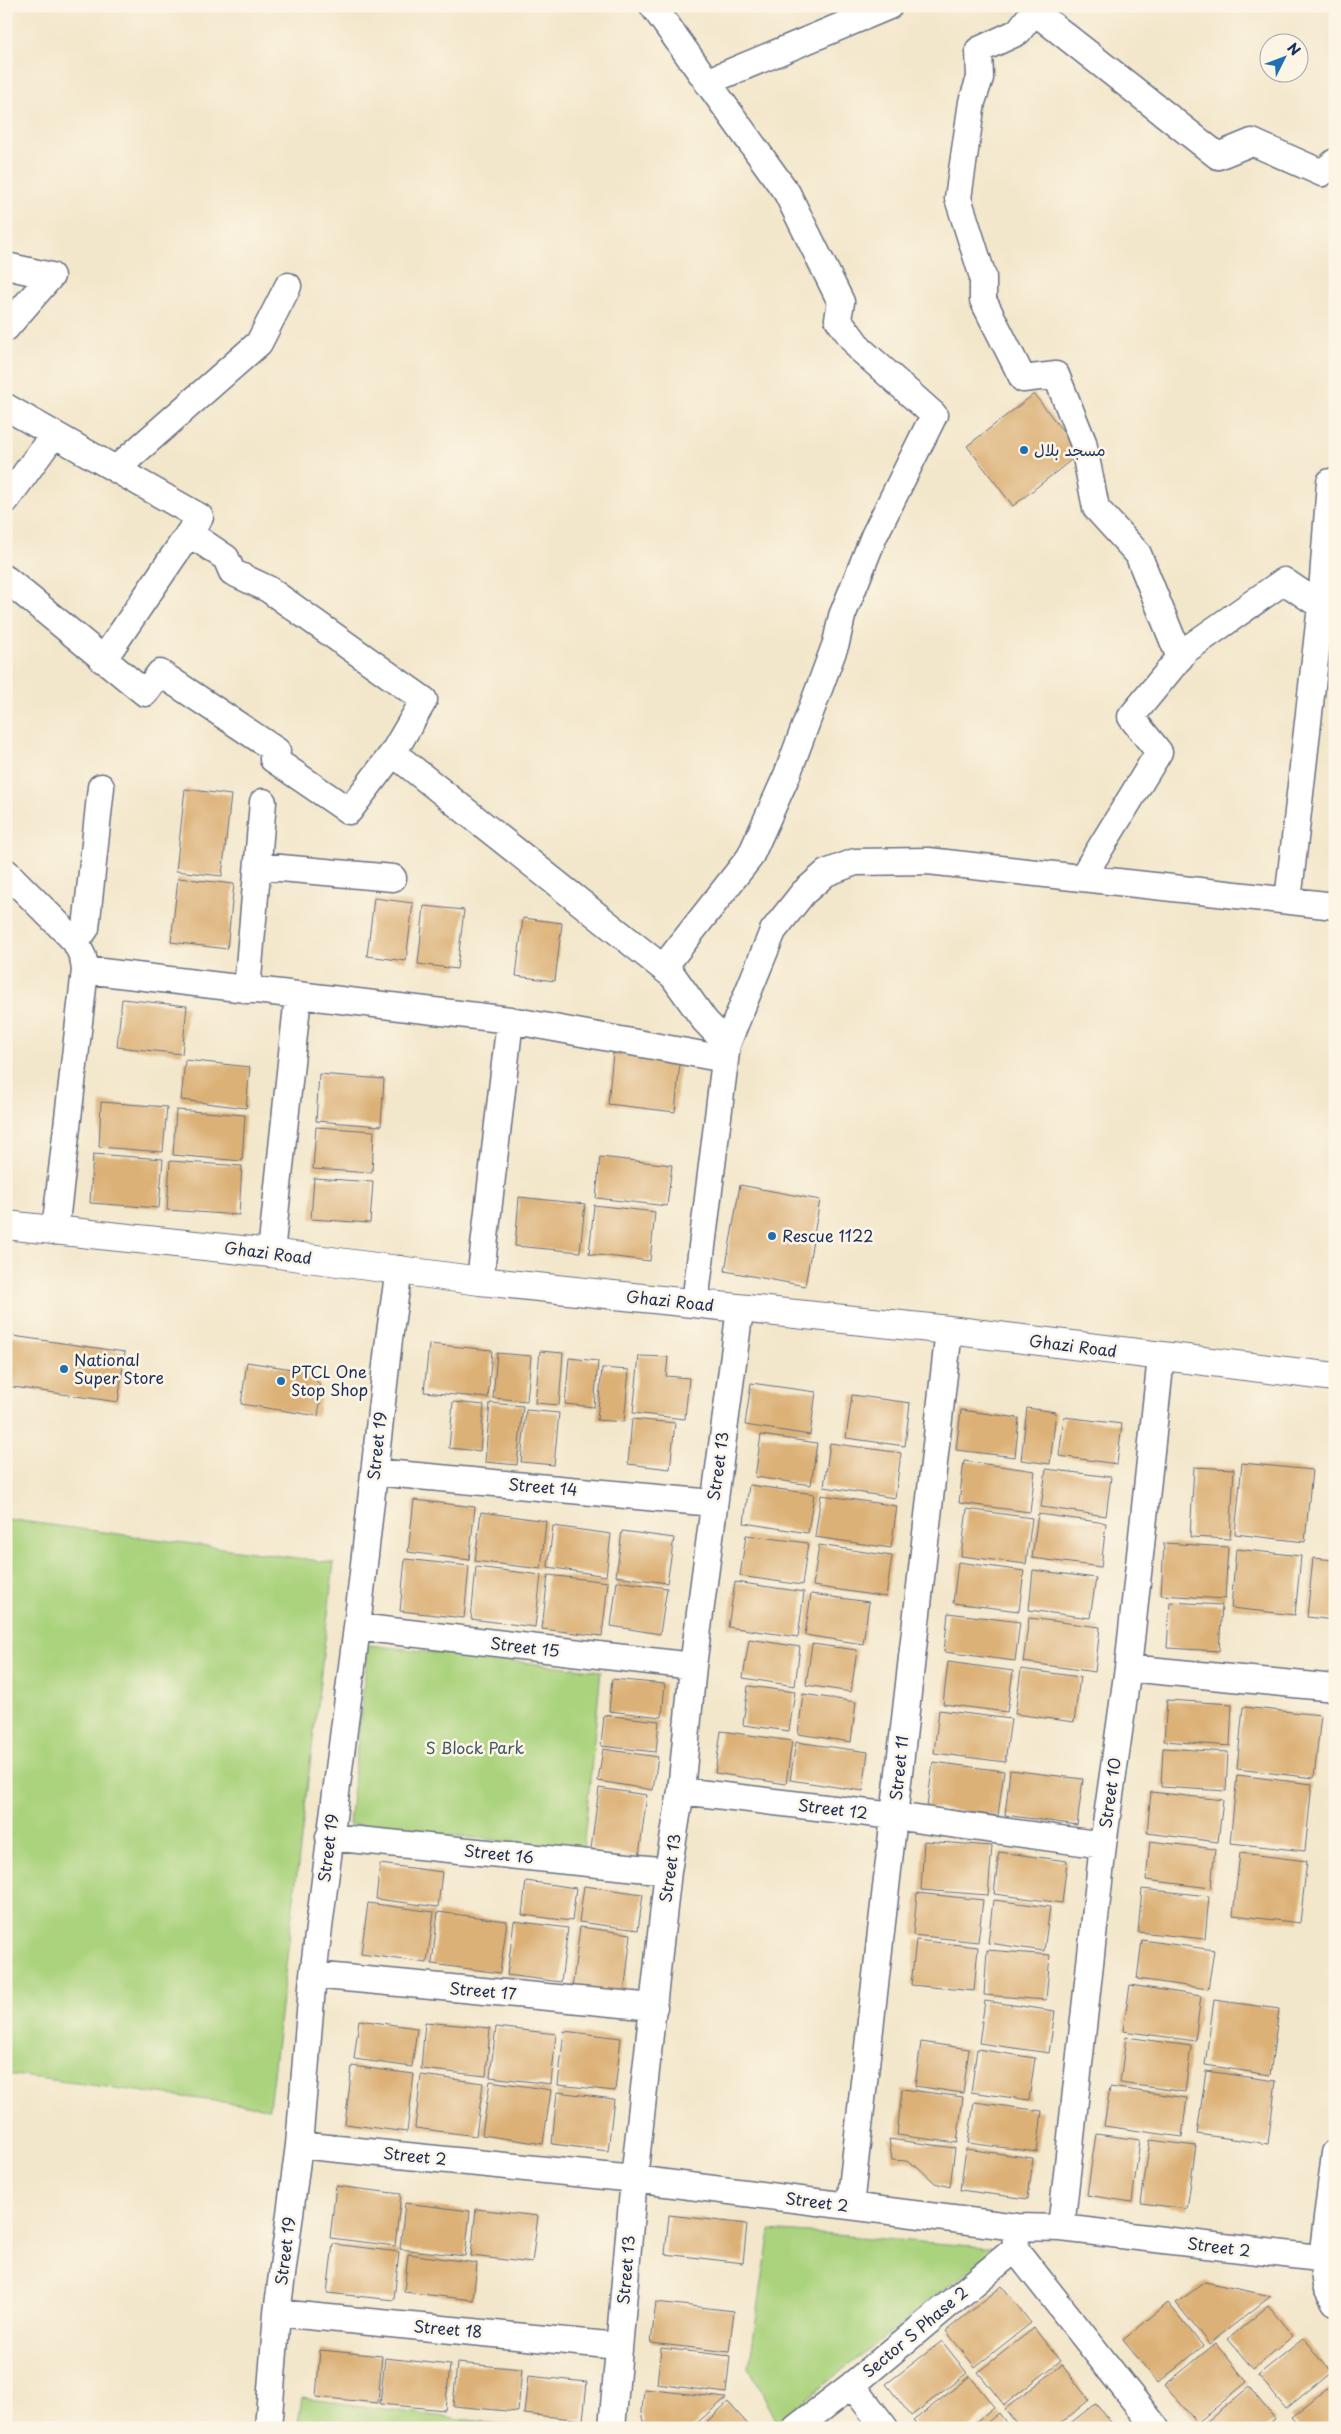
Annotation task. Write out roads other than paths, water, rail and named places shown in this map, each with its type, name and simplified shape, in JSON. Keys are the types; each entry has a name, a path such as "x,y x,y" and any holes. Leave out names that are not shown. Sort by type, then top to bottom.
{"main road":[{"name":"Ghazi Road","path":"6,1225 270,1253 480,1281 949,1330 1335,1377"}],"street":[{"path":"653,6 787,193 841,302 838,319 860,349 934,416 874,536 842,616 836,643 788,775 750,857 663,968"},
{"path":"707,82 889,6"},
{"path":"1180,658 1138,554 1096,508 1083,442 1056,375 1023,379 984,300 983,276 958,198 972,102 980,78 978,50 1018,32 1033,9 1218,156 1252,142 1322,173 1335,162"},
{"path":"6,266 51,276 6,328"},
{"path":"116,469 259,343 288,286"},
{"path":"6,407 200,517 103,660"},
{"path":"6,500 54,434"},
{"path":"1288,901 1321,606 1330,482"},
{"path":"6,580 145,693 160,673 277,751 273,758 349,811 393,753 424,700 268,589 232,572 226,558 189,533"},
{"path":"1082,878 1160,752 1131,718 1186,650 1284,581 1321,606"},
{"path":"393,753 674,976 726,1051"},
{"path":"75,941 82,936 86,928 101,787"},
{"path":"247,990 263,802"},
{"path":"696,1303 726,1051 773,931 803,893 826,873 855,862 928,861 1335,906"},
{"path":"258,866 393,878"},
{"path":"6,872 75,941 83,957 85,970 55,1231"},
{"path":"85,970 510,1020 726,1051"},
{"path":"270,1253 298,996"},
{"path":"480,1281 510,1020"},
{"name":"Street 19","path":"268,2428 277,2313 299,2144 313,1975 357,1627 389,1339 399,1270"},
{"name":"Street 13","path":"612,2428 634,2179 668,1871 681,1791 693,1666 740,1309"},
{"name":"Street 11","path":"850,2206 949,1330"},
{"name":"Street 10","path":"1061,2228 1103,1845 1128,1668 1161,1357"},
{"name":"Street 14","path":"374,1472 713,1503"},
{"name":"Street 15","path":"357,1627 693,1666"},
{"path":"1128,1668 1335,1688"},
{"name":"Street 12","path":"681,1791 894,1816 1103,1845"},
{"name":"Street 16","path":"329,1837 668,1871"},
{"name":"Street 17","path":"313,1975 654,2007"},
{"name":"Street 2","path":"299,2144 634,2179 850,2206 1016,2238 1061,2228 1328,2259"},
{"path":"1335,2153 1326,2286 1335,2302"},
{"path":"1016,2238 1156,2428"},
{"name":"Sector S Phase 2","path":"796,2428 852,2385 1016,2238"},
{"name":"Street 18","path":"277,2313 618,2346"},
{"path":"852,2385 885,2428"}],"place":[{"name":"مسجد بلال","path":"1024,450"},
{"name":"Rescue 1122","path":"772,1236"},
{"name":"National Super Store","path":"64,1369"},
{"name":"PTCL One Stop Shop","path":"281,1381"}],"park label":[{"name":"S Block Park","path":"475,1748"}]}
